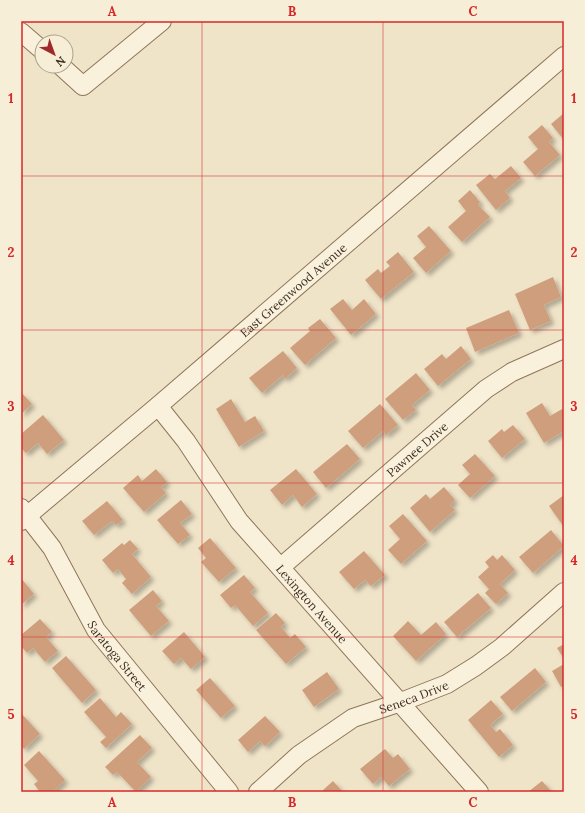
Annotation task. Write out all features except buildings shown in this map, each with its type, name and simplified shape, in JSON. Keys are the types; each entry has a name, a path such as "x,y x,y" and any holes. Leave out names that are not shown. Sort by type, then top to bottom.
{"street":[{"path":"70,74 83,86 162,21"},
{"path":"21,32 34,43"},
{"name":"East Greenwood Avenue","path":"23,515 158,406 564,56"},
{"name":"Pawnee Drive","path":"281,567 486,389 512,372 564,349"},
{"name":"Lexington Avenue","path":"158,406 186,441 239,521 401,702 478,792"},
{"name":"Saratoga Street","path":"23,515 52,548 96,630 230,792"},
{"name":"Seneca Drive","path":"258,792 299,755 353,718 401,702 447,684 476,666 502,647 564,592"}]}
